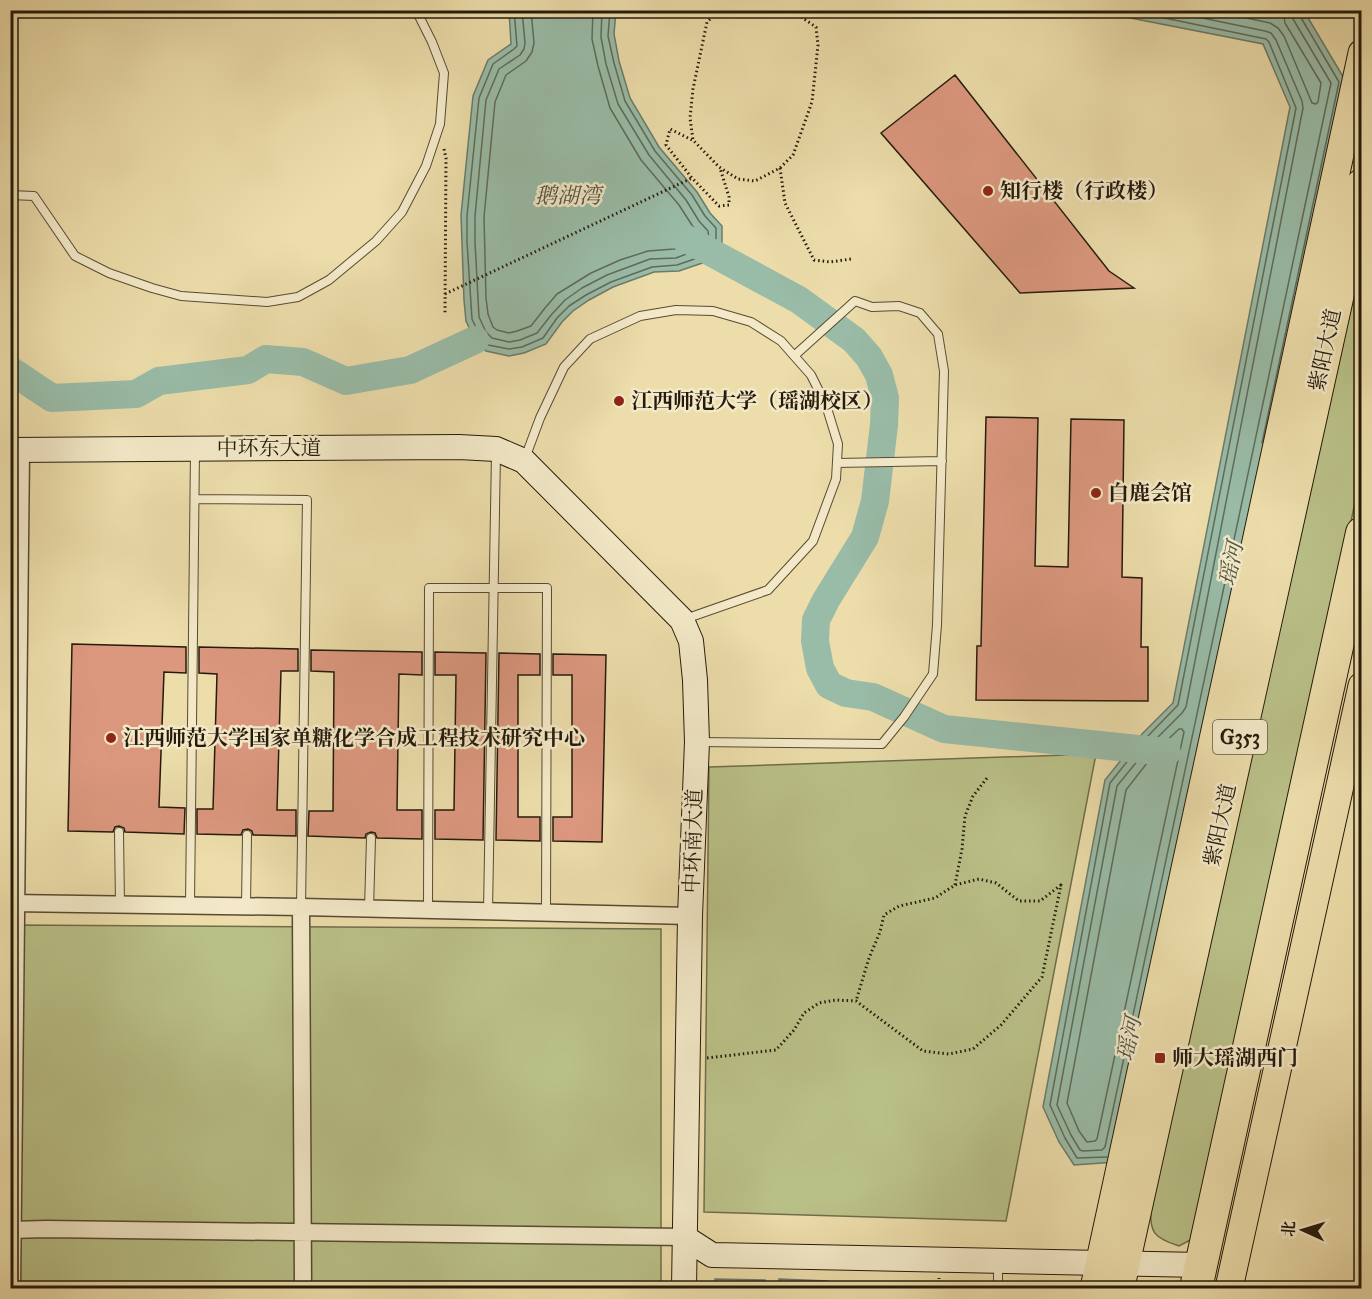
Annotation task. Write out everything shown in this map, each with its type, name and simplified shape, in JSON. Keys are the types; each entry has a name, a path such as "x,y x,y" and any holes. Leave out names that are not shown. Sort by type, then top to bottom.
{"highway":[{"name":"紫阳大道","path":"1109,1276 1362,185"},
{"path":"1199,1276 1362,533"}],"main road":[{"path":"1109,1276 1362,53"},
{"path":"1229,1288 1362,686"}],"street":[{"name":"中环东大道","path":"16,450 459,447 496,449 524,461"},
{"path":"12,1288 16,450"},
{"name":"中环南大道","path":"524,461 682,620 691,641 697,742 690,916 684,1288"},
{"path":"13,903 690,916"},
{"path":"302,907 303,1288"},
{"path":"12,1230 684,1237 712,1255 998,1261 1109,1276 1199,1276"}],"lane":[{"path":"10,195 34,196 75,256 109,273 181,296 267,302 298,297 329,280 376,241 402,212 426,166 440,124 444,73 416,10"},
{"path":"697,742 882,744 904,717 933,674 937,625 944,371 938,334 920,313 899,306 872,307 855,301 794,356"},
{"path":"524,461 540,418 564,367 590,339 640,316 676,310 714,310 751,322 781,341 811,375 826,405 838,444 836,479 813,541 768,590 682,620"},
{"path":"190,906 195,449"},
{"path":"488,911 496,449"},
{"path":"837,463 942,461"},
{"path":"195,499 307,500 302,907"},
{"path":"428,910 429,588 547,588 546,913"},
{"path":"119,832 120,905"},
{"path":"246,906 248,835"},
{"path":"369,909 370,838"},
{"path":"998,1261 998,1288"}],"path":[{"path":"693,140 690,118 693,89 707,22 720,10"},
{"path":"719,167 729,197 729,206 720,206 692,178 666,145 670,129 693,140 719,167 738,178 755,181 780,168 792,155 812,102 818,45 816,27 791,10"},
{"path":"440,124 446,158 445,313"},
{"path":"780,168 785,202 814,261 830,262 851,259"},
{"path":"445,294 692,178"},
{"path":"955,885 965,816 973,796 987,778"},
{"path":"687,1060 776,1050 794,1030 804,1013 819,1003 836,1000 856,1001 923,1051 949,1054 973,1049 1001,1025 1042,977 1060,885 1040,902 1019,901 996,884 979,879 955,885 935,897 899,906 884,915 856,1001"}],"green space":[{"path":"1361,261 1361,475 1196,1237 1179,1246 1159,1237 1152,1229 1151,1206"},
{"path":"1096,754 1006,1221 704,1212 709,767"},
{"path":"11,925 661,929 661,1288 11,1288"}],"water":[{"name":"鹅湖湾","path":"509,11 616,11 614,34 630,98 659,147 722,226 722,244 711,260 679,271 654,272 613,287 573,311 546,344 509,356 486,351 475,340 466,321 461,215 473,96 488,60 511,44"},
{"name":"瑶河","path":"1095,11 1304,11 1345,80 1116,1162 1074,1165 1059,1142 1043,1107 1105,780 1142,734 1173,703 1290,107 1263,44"},
{"path":"715,1279 765,1280 765,1288 715,1288"},
{"path":"779,1279 828,1281 828,1288 779,1288"}],"building":[{"name":"知行楼（行政楼）","path":"955,75 1109,271 1134,288 1020,293 881,133"},
{"name":"白鹿会馆","path":"986,417 1038,418 1035,566 1068,567 1071,419 1124,420 1122,577 1142,578 1141,647 1148,647 1148,701 976,700 977,646 981,646"},
{"name":"江西师范大学国家单糖化学合成工程技术研究中心","path":"72,644 186,647 186,673 164,672 159,807 185,808 184,834 125,832 124,828 119,826 115,827 113,832 68,831"},
{"path":"199,647 298,649 298,671 281,671 277,810 296,810 296,836 253,835 248,829 243,830 241,835 197,834 197,809 213,809 217,674 199,673"},
{"path":"311,650 422,652 422,675 399,674 397,810 422,810 422,839 377,838 375,833 371,832 366,834 365,838 308,836 309,811 333,811 334,672 311,671"},
{"path":"435,652 486,653 483,840 435,839 435,810 454,810 456,675 435,675"},
{"path":"499,653 540,654 540,675 518,675 518,817 540,817 540,841 496,840"},
{"path":"553,654 606,655 602,842 553,841 553,817 572,817 572,675 553,675"}],"waterway":[{"path":"681,236 799,300 854,340 869,357 879,375 885,398 875,501 865,537 816,620 815,641 820,668 829,685 846,693 873,697 944,729 1167,752"},
{"path":"10,370 52,398 136,394 159,381 248,370 266,359 303,362 346,381 410,370 475,340"}],"place":[{"name":"知行楼（行政楼）","path":"988,191"},
{"name":"江西师范大学（瑶湖校区）","path":"619,401"},
{"name":"白鹿会馆","path":"1096,493"},
{"name":"江西师范大学国家单糖化学合成工程技术研究中心","path":"111,738"},
{"name":"师大瑶湖西门","path":"1160,1058"}]}
